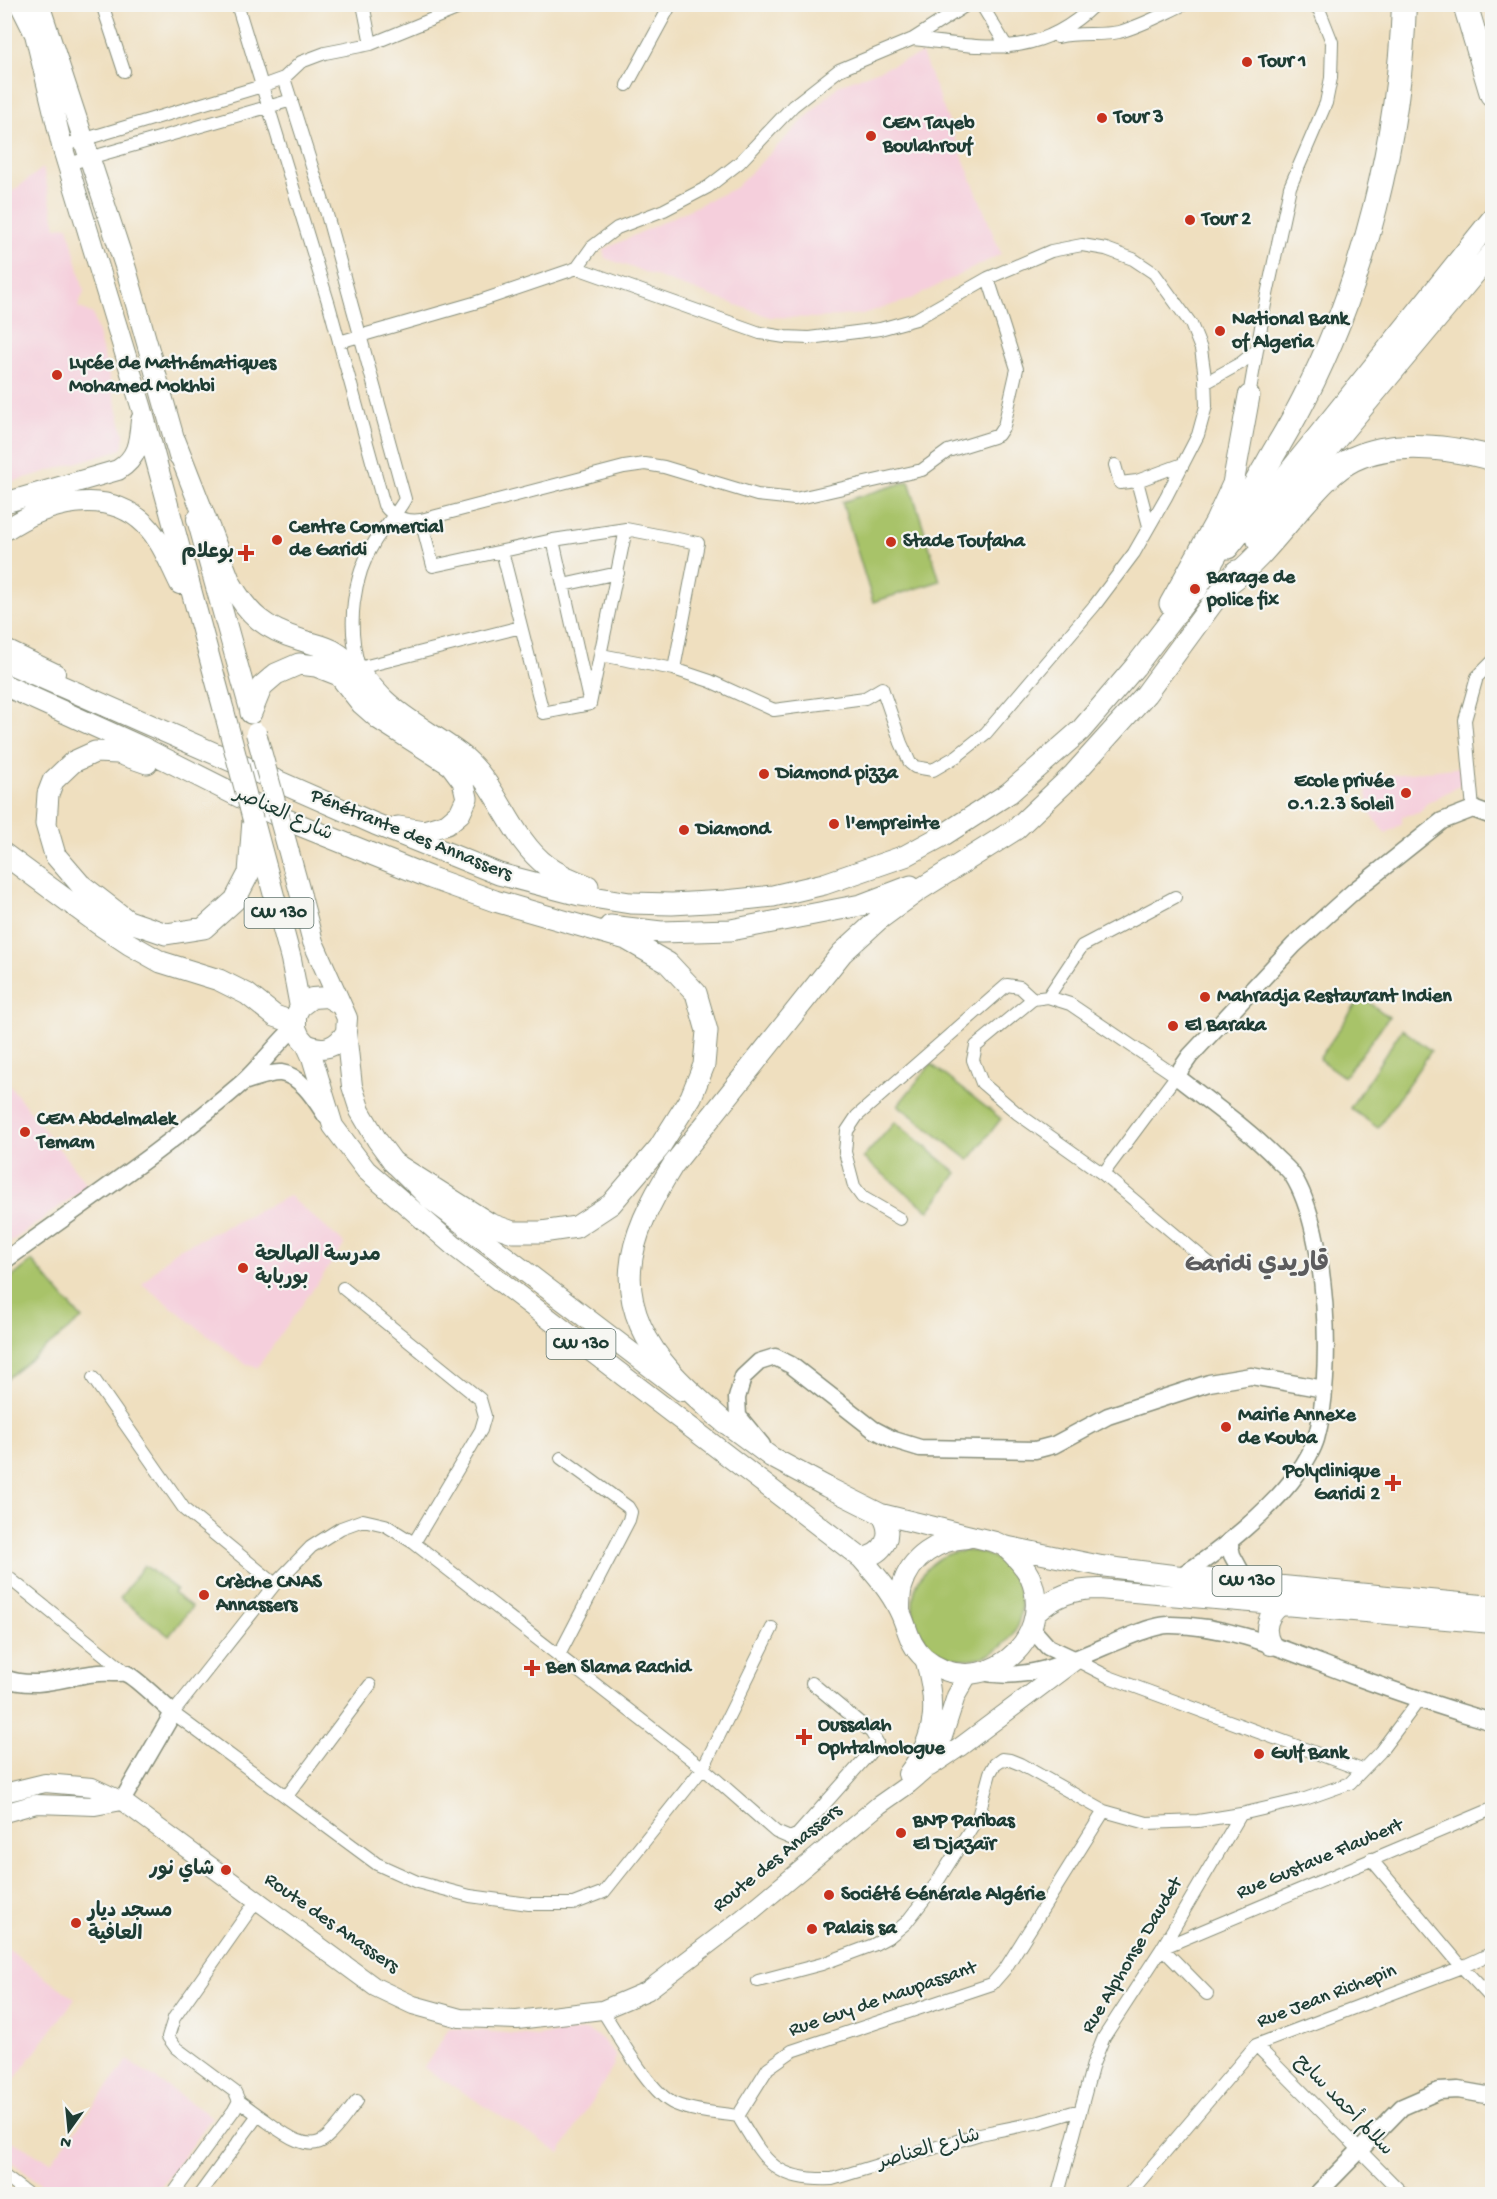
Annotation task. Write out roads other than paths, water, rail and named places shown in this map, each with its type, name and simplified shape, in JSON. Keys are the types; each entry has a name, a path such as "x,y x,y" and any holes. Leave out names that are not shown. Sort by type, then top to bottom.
{"highway":[{"path":"1195,589 1304,400 1335,329 1366,242 1382,178 1393,117 1404,4"},
{"path":"1465,4 1492,94"},
{"name":"Pénétrante des Annassers","path":"4,661 375,824 499,874 580,895 630,903 715,902 773,896 824,884 905,856 942,836 1009,793 1081,730 1135,667 1488,225"},
{"path":"725,1423 672,1373 652,1347 637,1319 629,1290 631,1258 652,1198 673,1165 842,953 878,921 919,890 1016,829 1074,774 1146,694 1314,466 1492,254"},
{"path":"1135,667 1216,521 1233,484 1249,396"},
{"path":"175,441 230,582 241,601 257,619 271,629 334,651 346,659 361,672 385,701 466,760 526,844 547,866 570,879 630,903"},
{"path":"1226,584 1253,562 1317,489 1352,460 1370,453 1413,447 1439,448 1492,458"},
{"path":"254,723 262,686 276,674 298,664 316,666 339,675 362,704 380,719 451,765 463,781 467,798 460,813 447,824 424,831 375,824"},
{"name":"شارع العناصر","path":"4,685 132,742 282,818 431,878 570,922"},
{"path":"253,820 249,873 235,900 204,928 166,934 128,921 80,884 55,855 46,824 48,794 53,781 73,762 95,752 118,753 175,772 282,818"},
{"path":"4,854 129,944 161,962 219,980 238,989 275,1016 297,1019"},
{"path":"570,922 661,932 731,930 861,905 900,891 961,862"},
{"path":"394,1163 490,1224 513,1232 542,1232 576,1227 611,1204 659,1148 691,1097 704,1065 707,1031 696,993 668,963 626,939 570,922"}],"main road":[{"name":"CW 130","path":"20,4 35,34 65,155 142,409 291,959 297,1019"},
{"name":"CW 130","path":"39,4 126,268 313,942 341,1005"},
{"path":"4,503 110,473 126,466 136,452 142,409"},
{"path":"4,531 41,512 70,503 105,502 117,506 145,524 157,539 199,623"},
{"path":"4,648 183,738"},
{"path":"312,998 335,1000 341,1005 347,1018 346,1032 336,1044 329,1048 306,1044 300,1037 297,1019 312,998"},
{"name":"CW 130","path":"346,1032 352,1086 360,1111 394,1163 430,1199 771,1456 881,1514 975,1538"},
{"name":"CW 130","path":"306,1044 333,1126 366,1170 454,1246 861,1558 900,1611"},
{"path":"861,1558 876,1554 886,1543 888,1528 881,1514"},
{"path":"975,1538 1004,1546 1019,1560 1029,1576 1035,1594 1034,1621 1024,1644 1012,1657 998,1666 975,1673 953,1672 924,1658 904,1628 900,1611 902,1586 913,1564 931,1548 954,1539 975,1538"},
{"name":"CW 130","path":"1004,1546 1101,1566 1180,1576 1492,1606"},
{"name":"CW 130","path":"1034,1621 1058,1596 1085,1589 1134,1591 1492,1623"},
{"path":"1271,1645 1266,1633 1268,1620 1281,1605"},
{"path":"879,1805 916,1763 928,1738 934,1703 924,1658"},
{"path":"879,1805 1076,1660"},
{"path":"923,1772 939,1749 956,1696 975,1673"},
{"name":"Route des Anassers","path":"4,1793 45,1783 92,1787 122,1801 375,1987 413,2006 460,2018 517,2020 602,2010 647,1991 743,1918 879,1805"},
{"path":"4,1813 36,1804 95,1806 122,1801"}],"street":[{"path":"102,4 124,71"},
{"path":"237,4 339,342 384,505 394,515 408,520 422,519 624,467 645,464 664,467 757,495 795,499 922,470 948,452 993,438 1004,426 1017,369 987,279"},
{"path":"363,4 371,44"},
{"path":"65,155 284,78 301,62 325,53 371,44 469,4"},
{"path":"627,85 671,4"},
{"path":"578,268 592,246 617,228 664,210 716,181 746,156 793,106 840,70 913,39 968,4"},
{"path":"981,4 1007,47"},
{"path":"1036,43 1061,32 1095,4"},
{"path":"913,39 1007,47 1036,43 1071,34 1117,32 1142,24 1185,4"},
{"path":"1249,396 1290,187 1320,118 1331,78 1332,42 1316,6"},
{"path":"284,78 326,211 405,499 364,561 357,584 352,613 352,633 361,672 521,627"},
{"path":"65,155 292,100"},
{"path":"339,342 474,303 578,268 760,333 785,338 842,335 880,329 916,319 987,279 1052,251 1082,245 1106,249 1133,260 1154,273 1191,324 1201,349 1206,406 1198,435 1134,553 1095,605 986,733 957,756 933,770 920,769 910,763 882,688 865,698 774,710 710,681 674,669 601,655"},
{"path":"1205,383 1241,363 1256,351"},
{"path":"1115,465 1120,483 1137,481 1183,464"},
{"path":"1137,481 1149,526"},
{"path":"422,519 433,566 553,540 626,529 698,543 674,669"},
{"path":"590,704 626,529"},
{"path":"553,540 590,704"},
{"path":"502,551 543,713 590,704"},
{"path":"563,585 618,573"},
{"path":"1473,809 1465,720 1477,676 1492,662"},
{"path":"1103,1174 1190,1056 1294,945 1354,891 1442,821 1473,809 1492,816"},
{"path":"1048,997 1082,946 1175,897"},
{"path":"900,1219 862,1197 854,1186 845,1152 847,1131 857,1116 1008,985 1020,987 1032,999"},
{"path":"1180,1576 1200,1565 1274,1501 1300,1471 1316,1440 1324,1389 1325,1303 1313,1222 1293,1176 1260,1141 1176,1076 1070,1004 1048,997 1032,999 976,1046 974,1060 981,1083 1017,1113 1103,1174 1209,1263"},
{"path":"4,1262 178,1134 242,1082 270,1056 297,1019"},
{"path":"242,1082 280,1073 293,1078 313,1096 333,1126"},
{"path":"343,1288 480,1399 486,1416 481,1430 414,1543"},
{"path":"771,1456 738,1416 737,1398 743,1377 759,1362 775,1358 790,1365 873,1429 894,1440 920,1448 1035,1450 1054,1445 1108,1416 1209,1383 1251,1376 1324,1389"},
{"path":"93,1378 185,1510 275,1584"},
{"path":"559,1655 629,1520 631,1512 628,1507 561,1458"},
{"path":"122,1801 173,1713 275,1584 311,1547 341,1528 363,1520 385,1525 414,1543 703,1768 776,1832 790,1838 798,1834 877,1742 871,1732 812,1683"},
{"path":"1229,1541 1232,1555 1246,1581"},
{"path":"4,1574 173,1713 377,1864 417,1882 470,1896 529,1904 573,1904 604,1892 703,1768 772,1628"},
{"path":"1034,1621 1048,1647 1109,1677 1362,1770"},
{"path":"975,1673 1008,1675 1051,1668 1076,1660 1137,1633 1164,1625 1194,1626 1271,1645 1419,1700 1492,1722"},
{"path":"4,1678 18,1683 43,1683 98,1672 127,1674"},
{"path":"287,1796 370,1685"},
{"path":"758,1981 822,1964 873,1945 890,1936 906,1923 936,1884 978,1817 990,1773 995,1764 1002,1759 1020,1764 1104,1811 1147,1823 1198,1821 1241,1814 1305,1799 1350,1783 1380,1752 1419,1700"},
{"name":"Rue Gustave Flaubert","path":"1162,1948 1492,1809"},
{"name":"Rue Guy de Maupassant","path":"738,2116 768,2068 792,2051 992,1984 1005,1968 1104,1811"},
{"name":"Rue Alphonse Daudet","path":"1058,2194 1093,2064 1104,2037 1162,1948 1241,1814"},
{"path":"1371,1859 1492,1999"},
{"path":"257,1900 174,2018 168,2037 176,2048 235,2092 238,2101 295,2139 306,2143 317,2143 325,2139 357,2101"},
{"path":"1162,1948 1207,1994"},
{"name":"Rue Jean Richepin","path":"1130,2194 1256,2045 1492,1953"},
{"path":"602,2010 646,2077 664,2098 673,2104 685,2107 738,2116"},
{"name":"سلالم أحمد سايح","path":"1256,2045 1358,2151 1403,2194"},
{"path":"1317,2194 1402,2107 1439,2091 1458,2090 1492,2096"},
{"path":"173,2194 234,2110 238,2101"},
{"name":"شارع العناصر","path":"738,2116 770,2164 790,2175 813,2180 832,2180 980,2134 1040,2122 1080,2110"},
{"path":"200,2194 258,2115"},
{"path":"4,2176 28,2194"}],"place":[{"name":"Tour 1","path":"1247,62"},
{"name":"Tour 3","path":"1102,118"},
{"name":"CEM Tayeb Boulahrouf","path":"871,136"},
{"name":"Tour 2","path":"1190,220"},
{"name":"National Bank of Algeria","path":"1220,331"},
{"name":"Lycée de Mathématiques Mohamed Mokhbi","path":"57,375"},
{"name":"Centre Commercial de Garidi","path":"277,540"},
{"name":"Stade Toufaha","path":"891,542"},
{"name":"بوعلام","path":"246,553"},
{"name":"Barage de police fix","path":"1195,589"},
{"name":"Diamond pizza","path":"764,774"},
{"name":"Ecole privée 0.1.2.3 Soleil","path":"1406,793"},
{"name":"l'empreinte","path":"834,824"},
{"name":"Diamond","path":"684,830"},
{"name":"Mahradja Restaurant Indien","path":"1205,997"},
{"name":"El Baraka","path":"1173,1026"},
{"name":"CEM Abdelmalek Temam","path":"25,1132"},
{"name":"مدرسة الصالحة بوربابة","path":"243,1268"},
{"name":"Mairie Annexe de Kouba","path":"1226,1427"},
{"name":"Polyclinique Garidi 2","path":"1393,1483"},
{"name":"Crèche CNAS Annassers","path":"204,1595"},
{"name":"Ben Slama Rachid","path":"532,1668"},
{"name":"Oussalah Ophtalmologue","path":"804,1737"},
{"name":"Gulf Bank","path":"1259,1754"},
{"name":"BNP Paribas El Djazaïr","path":"901,1833"},
{"name":"شاي نور","path":"226,1870"},
{"name":"Société Générale Algérie","path":"829,1895"},
{"name":"مسجد ديار العافية","path":"76,1923"},
{"name":"Palais sa","path":"812,1929"}],"district":[{"name":"Garidi قاريدي","path":"1257,1265"}]}
